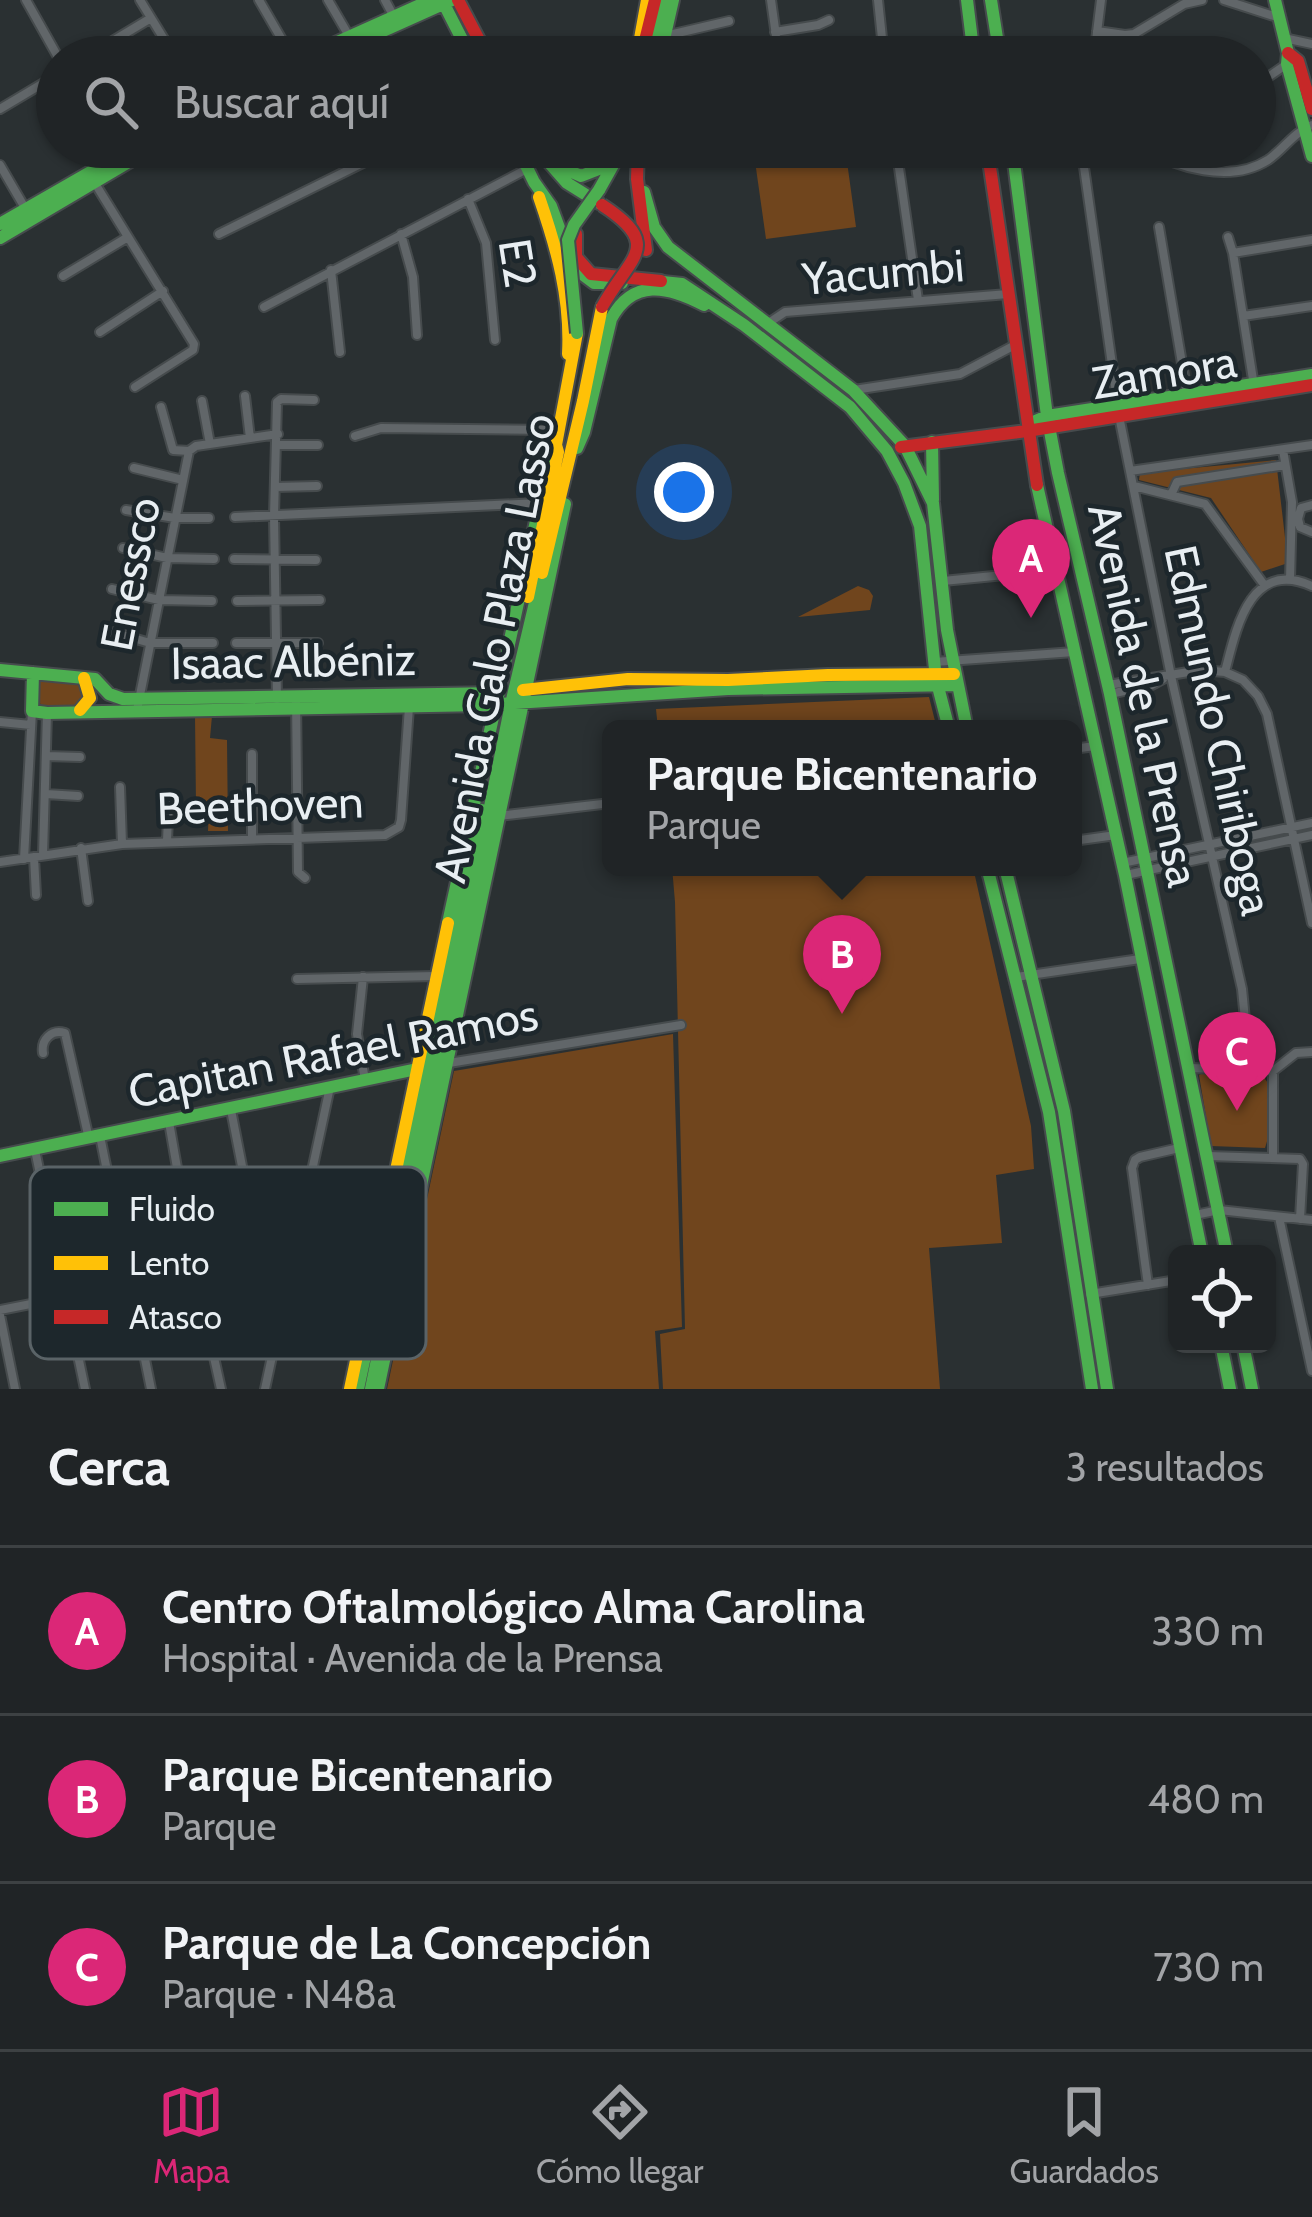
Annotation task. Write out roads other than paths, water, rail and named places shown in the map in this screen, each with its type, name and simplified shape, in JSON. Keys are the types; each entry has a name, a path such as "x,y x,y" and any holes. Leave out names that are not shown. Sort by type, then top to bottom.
{"main road":[{"path":"640,36 651,0"},
{"path":"642,36 651,0"},
{"path":"968,0 972,36"},
{"path":"991,0 997,36"},
{"path":"1275,0 1312,155"},
{"path":"349,36 393,15 446,1"},
{"path":"370,36 446,1"},
{"path":"446,1 462,36"},
{"path":"446,1 472,36"},
{"path":"669,35 670,2"},
{"path":"663,36 670,2"},
{"path":"1287,59 1298,61 1312,109"},
{"path":"0,238 104,168"},
{"path":"0,224 110,168"},
{"path":"527,168 554,240 569,314 556,438"},
{"path":"553,168 629,223 637,234 633,264 613,286 602,308 583,401"},
{"path":"565,168 581,176 598,168"},
{"path":"556,438 577,333 568,240 611,168"},
{"path":"602,308 644,259 646,239 636,168"},
{"path":"642,168 653,226 677,254 739,299 762,331 850,407 887,451 920,526 935,674 947,720"},
{"name":"Avenida de la Prensa","path":"990,168 1029,427 1201,1245"},
{"name":"Avenida de la Prensa","path":"1015,168 1048,421 1225,1245"},
{"path":"531,176 551,206 579,274 606,285 661,281"},
{"path":"599,190 574,244 577,259 591,274 691,289 853,390 905,446 933,503"},
{"path":"577,448 611,319 619,301 629,294 650,289 679,294 762,331"},
{"name":"Zamora","path":"887,451 1312,375"},
{"name":"Zamora","path":"1118,410 1187,394 1312,385"},
{"name":"Avenida Galo Plaza Lasso","path":"509,698 583,401"},
{"name":"Avenida Galo Plaza Lasso","path":"433,1066 436,976 577,448 583,401"},
{"name":"Avenida Galo Plaza Lasso","path":"408,1167 498,816 509,698 540,503 556,438"},
{"name":"Avenida Galo Plaza Lasso","path":"415,1167 555,468 556,438"},
{"path":"932,442 933,503 954,673 965,720"},
{"name":"Isaac Albéniz","path":"0,670 95,679 109,694 138,705"},
{"name":"Isaac Albéniz","path":"296,702 410,705 954,673"},
{"path":"33,674 37,716"},
{"path":"78,712 90,698 84,678"},
{"name":"Isaac Albéniz","path":"37,716 138,705 509,698"},
{"path":"990,876 1064,1111 1065,1166 1092,1389"},
{"path":"1006,876 1023,975"},
{"name":"Capitan Rafael Ramos","path":"0,1156 433,1066"},
{"path":"1084,1295 1107,1389"},
{"path":"1223,1353 1230,1389"},
{"path":"1245,1353 1252,1389"},
{"name":"Avenida Galo Plaza Lasso","path":"354,1389 361,1359"},
{"name":"Avenida Galo Plaza Lasso","path":"375,1389 380,1359"}],"street":[{"path":"26,0 46,36"},
{"path":"140,0 162,36"},
{"path":"260,0 280,36"},
{"path":"328,0 349,36"},
{"path":"385,0 393,15"},
{"path":"771,0 776,36"},
{"path":"878,0 882,36"},
{"path":"1096,36 1101,0"},
{"path":"1096,31 1134,34 1184,4 1202,0"},
{"path":"1224,0 1280,18"},
{"path":"121,36 151,18"},
{"path":"776,32 830,20"},
{"path":"669,35 729,21"},
{"path":"1284,38 1312,44"},
{"path":"1276,68 1287,59"},
{"path":"0,109 36,88"},
{"path":"1276,152 1308,126"},
{"path":"0,165 25,208"},
{"path":"219,234 353,168"},
{"path":"899,168 918,300"},
{"name":"Edmundo Chiriboga","path":"1084,168 1118,410 1168,677 1246,1011 1250,1070"},
{"path":"1190,168 1241,168"},
{"path":"264,307 468,199 531,176"},
{"path":"91,177 194,347 136,387"},
{"name":"E2","path":"468,199 486,243 495,340"},
{"path":"1159,227 1187,394"},
{"path":"401,234 413,277 417,335"},
{"path":"63,276 128,237"},
{"path":"1228,237 1254,388"},
{"path":"1233,253 1312,240"},
{"path":"332,270 340,352"},
{"path":"100,332 164,291"},
{"name":"Yacumbi","path":"762,331 785,312 1008,295"},
{"path":"1243,316 1312,306"},
{"path":"853,390 960,374 1015,345"},
{"path":"245,396 250,438"},
{"path":"277,702 274,516 278,400 314,400"},
{"path":"202,401 210,444"},
{"name":"Enessco","path":"161,407 171,449 189,451 250,438 318,445"},
{"path":"356,436 381,428 556,438"},
{"path":"1130,471 1312,445"},
{"path":"1283,450 1297,522 1312,532"},
{"name":"Enessco","path":"138,705 189,451"},
{"path":"1170,496 1177,482 1285,465"},
{"path":"134,468 183,480"},
{"path":"275,487 317,486"},
{"path":"1134,486 1205,504 1265,586"},
{"path":"235,517 540,503"},
{"path":"1290,580 1301,508 1312,505"},
{"path":"126,510 209,518"},
{"path":"123,548 167,558 214,559"},
{"path":"234,559 316,560"},
{"path":"943,581 1057,570"},
{"path":"1225,672 1249,600 1265,586 1290,580 1312,586"},
{"path":"112,589 158,600 212,601"},
{"path":"237,601 320,600"},
{"path":"106,631 150,644 213,643"},
{"path":"236,643 318,644"},
{"path":"935,674 1075,652"},
{"path":"1109,690 1152,685 1201,670 1225,672 1243,680 1258,696 1267,714 1312,923"},
{"path":"296,702 298,872 305,878"},
{"name":"Beethoven","path":"0,862 122,844 385,835 399,827 410,705"},
{"path":"0,722 37,716"},
{"path":"34,857 46,794 46,755 37,716"},
{"path":"35,895 37,716"},
{"path":"1082,748 1095,746"},
{"path":"252,754 252,837"},
{"path":"46,755 80,758"},
{"path":"120,787 122,844"},
{"path":"46,794 78,796"},
{"path":"167,842 169,795"},
{"path":"498,816 602,804"},
{"path":"1293,834 1312,823"},
{"path":"1124,869 1293,834 1312,835"},
{"path":"1082,840 1116,835"},
{"path":"81,848 88,902"},
{"path":"1023,975 1142,958"},
{"path":"297,979 436,976"},
{"path":"363,977 357,1034 365,1080"},
{"name":"Capitan Rafael Ramos","path":"433,1066 681,1025"},
{"path":"43,1053 45,1038 65,1033 101,1167"},
{"path":"1190,1068 1273,1071 1296,1053 1312,1052"},
{"path":"1273,1071 1273,1157"},
{"path":"312,1167 330,1088"},
{"path":"231,1110 242,1167"},
{"path":"169,1122 177,1167"},
{"path":"1148,1285 1133,1164 1140,1157 1181,1148"},
{"path":"35,1150 38,1167"},
{"path":"1208,1156 1301,1160 1300,1219"},
{"path":"1196,1215 1219,1210 1312,1220"},
{"path":"1279,1216 1312,1371"},
{"path":"1084,1295 1168,1282"},
{"path":"15,1389 0,1313 30,1306"},
{"path":"78,1359 85,1389"},
{"path":"145,1359 151,1389"},
{"path":"214,1359 221,1389"},
{"path":"265,1389 271,1359"}],"place":[{"name":"Centro Oftalmológico Alma Carolina","path":"1031,618"},
{"name":"Parque Bicentenario","path":"842,1014"},
{"name":"Parque de La Concepción","path":"1237,1111"}]}
